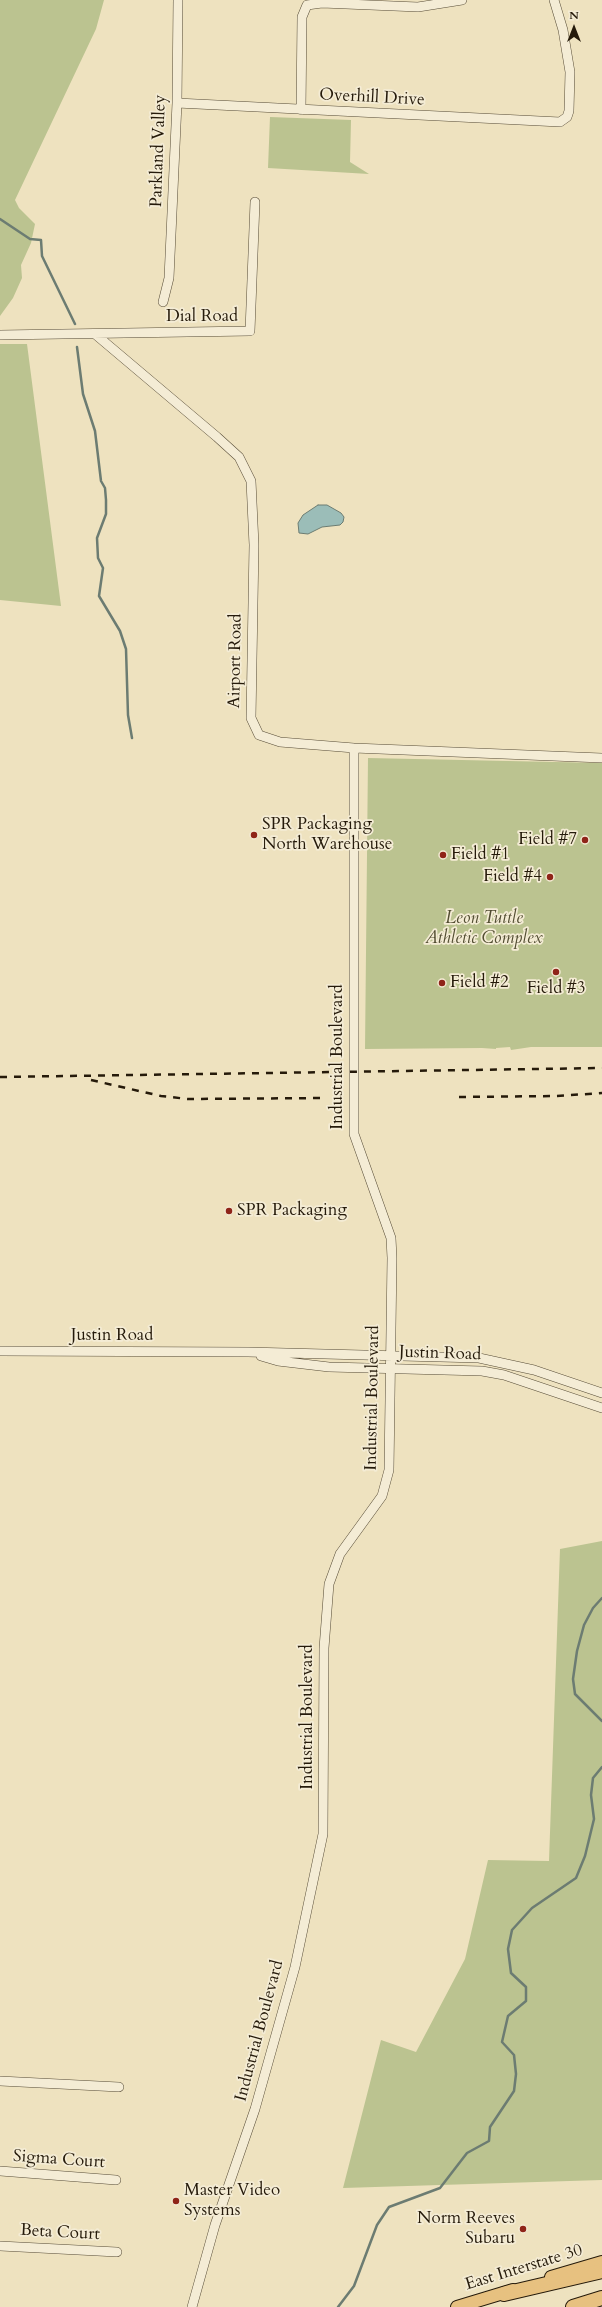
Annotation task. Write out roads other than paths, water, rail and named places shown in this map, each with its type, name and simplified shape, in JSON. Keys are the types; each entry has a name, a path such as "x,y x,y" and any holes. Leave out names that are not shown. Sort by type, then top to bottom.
{"highway":[{"path":"504,2294 602,2271"},
{"path":"573,2307 602,2298"}],"main road":[{"name":"East Interstate 30","path":"457,2307 504,2294 602,2262"}],"street":[{"name":"Parkland Valley","path":"163,302 169,278 177,103 178,0"},
{"path":"301,110 302,17 307,5 322,3 418,7 462,0"},
{"name":"Overhill Drive","path":"177,103 554,123 564,120 569,111 570,72 564,30 554,0"},
{"name":"Dial Road","path":"95,334 250,331 255,202"},
{"path":"0,335 95,334"},
{"name":"Airport Road","path":"95,334 217,437 238,457 251,481 254,545 251,718 260,735 280,742 354,748 602,758"},
{"name":"Industrial Boulevard","path":"192,2307 215,2225 256,2109 295,1967 323,1834 324,1648 327,1595 333,1569 340,1554 382,1496 389,1462 392,1258 390,1238 354,1134 354,748"},
{"name":"Justin Road","path":"0,1351 248,1352 479,1358 534,1370 602,1393"},
{"name":"Justin Road","path":"248,1352 278,1361 329,1367 482,1371 529,1384 602,1408"},
{"path":"529,1384 534,1370"},
{"path":"0,2081 119,2087"},
{"name":"Sigma Court","path":"0,2171 116,2180"},
{"name":"Beta Court","path":"0,2246 118,2252"}],"water":[{"path":"318,505 327,505 341,513 344,517 343,522 340,525 322,527 308,534 299,533 298,523 303,515"}],"waterway":[{"path":"0,219 30,239 41,240 42,256 75,324"},
{"path":"77,347 83,394 95,431 101,481 105,488 106,514 97,538 98,558 103,568 99,596 120,631 126,649 128,715 132,738"},
{"path":"602,1598 593,1608 584,1625 577,1651 573,1679 575,1694 602,1721"},
{"path":"338,2307 354,2286 377,2225 389,2207 440,2188 467,2153 489,2141 490,2127 514,2091 516,2074 514,2055 502,2042 508,2016 526,2001 526,1987 511,1973 508,1949 512,1930 532,1908 576,1878 585,1856 594,1819 591,1795 593,1778 602,1767"}],"railway":[{"path":"0,1077 602,1068"},
{"path":"91,1080 161,1096 188,1099 323,1098"},
{"path":"459,1097 557,1096 602,1093"}],"place":[{"name":"SPR Packaging North Warehouse","path":"254,835"},
{"name":"Field #7","path":"585,840"},
{"name":"Field #1","path":"443,855"},
{"name":"Field #4","path":"550,877"},
{"name":"Field #3","path":"556,972"},
{"name":"Field #2","path":"442,983"},
{"name":"SPR Packaging","path":"229,1211"},
{"name":"Master Video Systems","path":"176,2201"},
{"name":"Norm Reeves Subaru","path":"523,2229"}],"park label":[{"name":"Leon Tuttle Athletic Complex","path":"484,929"}]}
